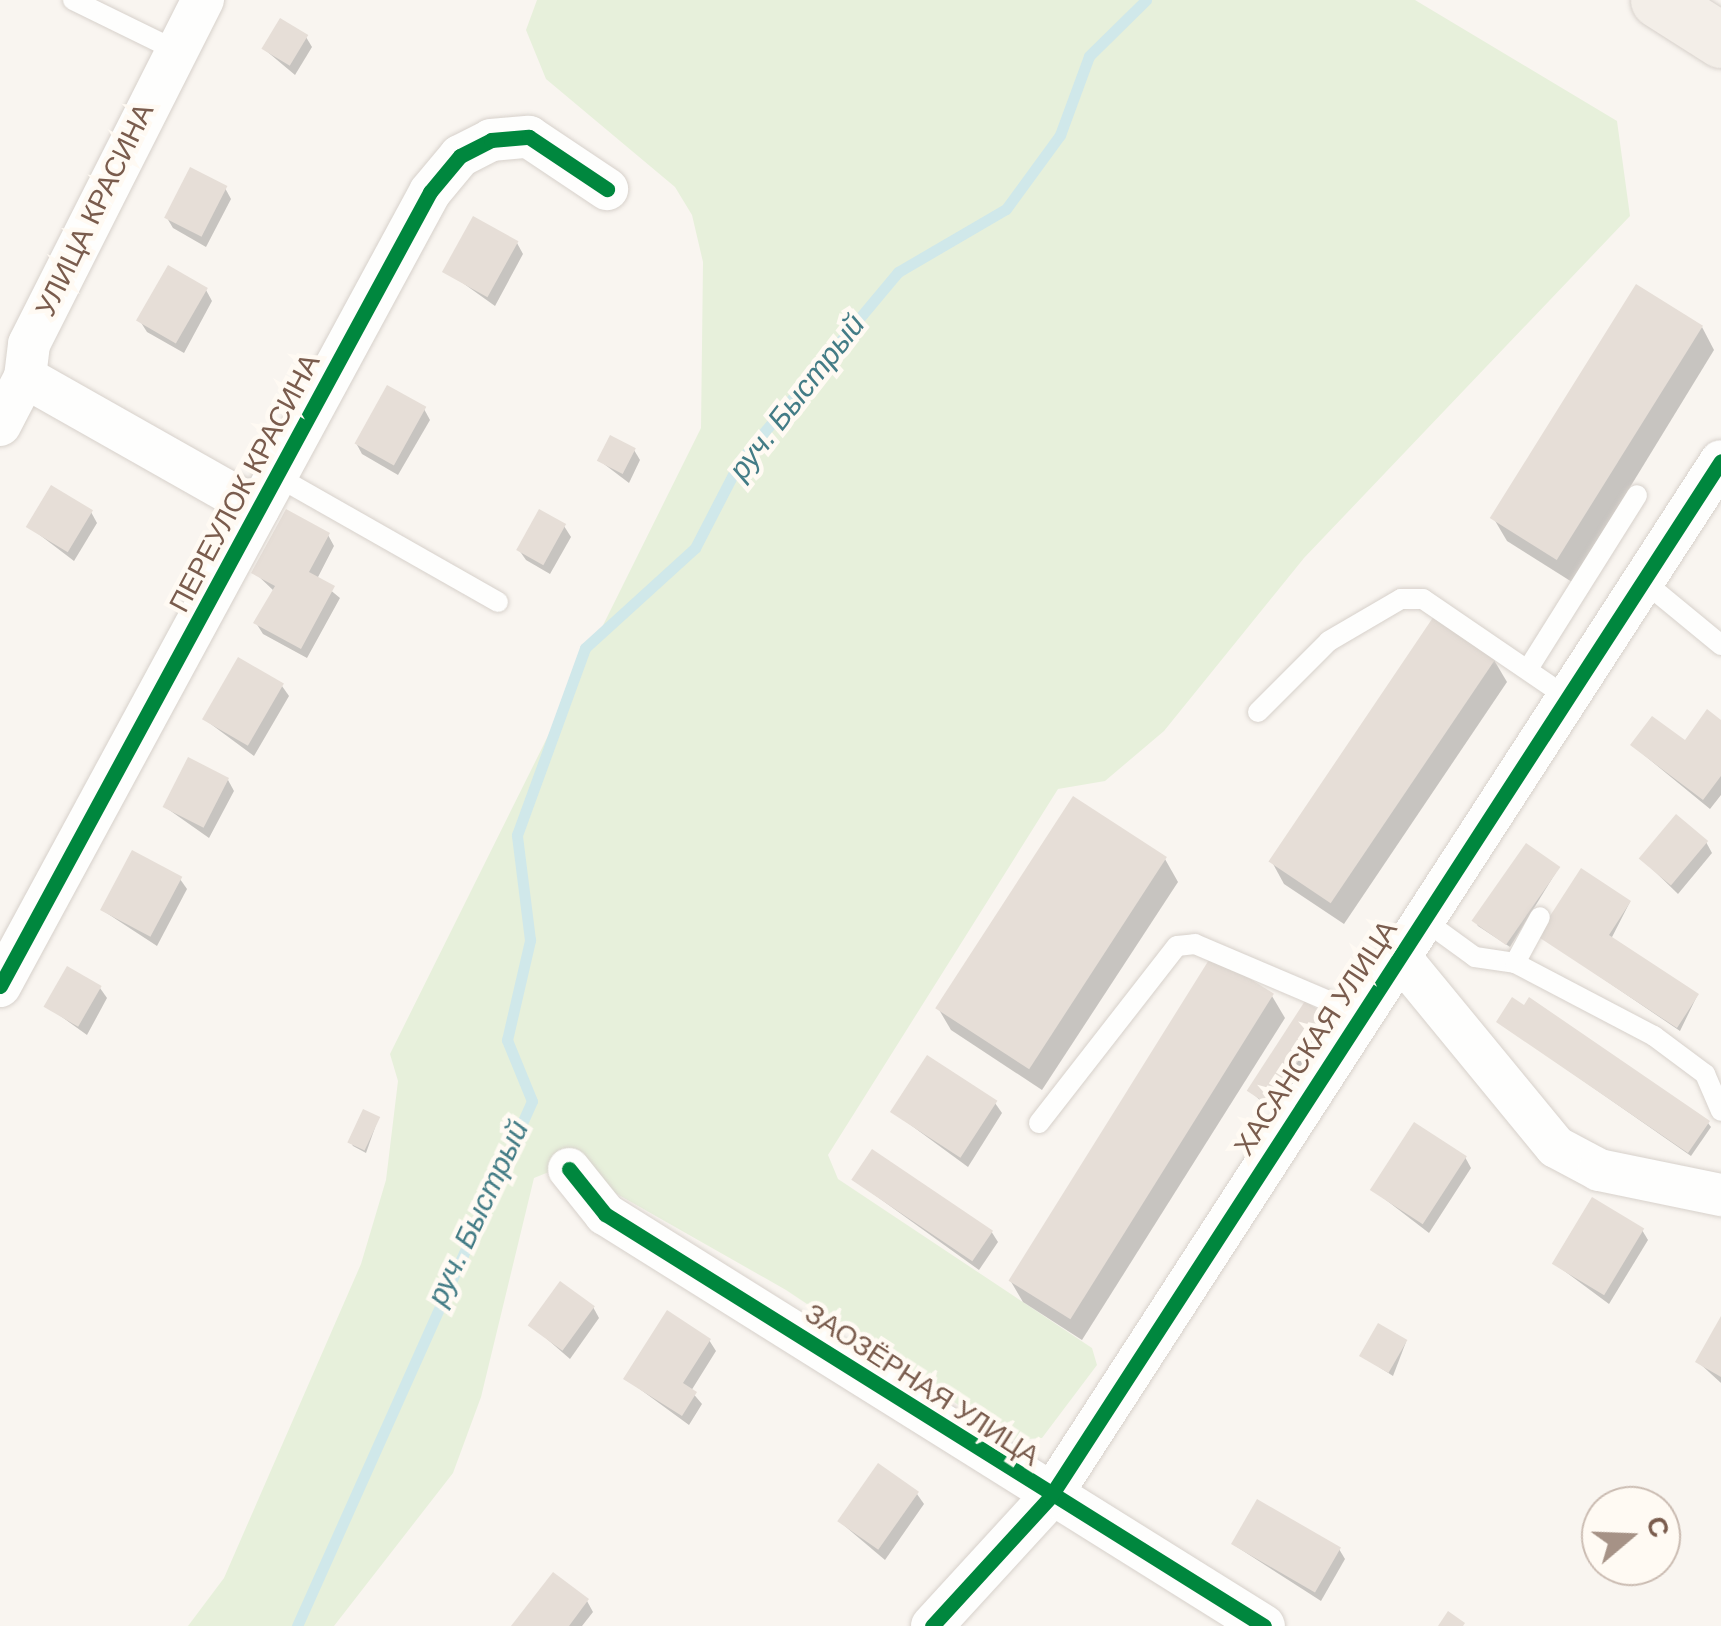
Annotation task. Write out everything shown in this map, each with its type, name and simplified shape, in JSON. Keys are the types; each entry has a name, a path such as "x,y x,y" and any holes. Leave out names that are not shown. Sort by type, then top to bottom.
{"main road":[{"path":"1658,0 1721,40"}],"street":[{"name":"УЛИЦА КРАСИНА","path":"0,424 18,349 203,0"},
{"name":"ПЕРЕУЛОК КРАСИНА","path":"0,986 430,192 460,156 491,140 529,138 607,189"},
{"path":"18,349 268,493"},
{"name":"ХАСАНСКАЯ УЛИЦА","path":"932,1626 1050,1497 1359,1014 1647,584 1721,460"},
{"path":"1399,956 1556,1147 1599,1170 1721,1195"},
{"name":"ЗАОЗЁРНАЯ УЛИЦА","path":"569,1169 605,1214 1050,1497 1264,1626"}],"lane":[{"path":"72,0 175,50"},
{"path":"110,19 124,0"},
{"path":"268,493 498,602"},
{"path":"1528,670 1637,495"},
{"path":"1647,584 1721,645"},
{"path":"1258,712 1329,641 1401,599 1423,599 1568,698"},
{"path":"1515,963 1540,917"},
{"path":"1424,920 1475,957 1515,963 1654,1036 1705,1074 1721,1111"},
{"path":"1039,1123 1177,946 1229,956 1359,1014"}],"green space":[{"path":"537,0 1415,0 1617,121 1630,216 1304,558 1164,731 1105,781 1058,789 828,1155 838,1179 1092,1348 1097,1365 1042,1438 1011,1440 786,1290 566,1165 534,1178 481,1397 453,1473 334,1626 188,1626 224,1578 361,1264 386,1180 398,1081 390,1054 701,428 703,262 692,215 675,187 546,79 526,30"}],"building":[{"path":"280,18 308,35 290,66 261,49"},
{"path":"190,167 227,186 202,237 164,218"},
{"path":"473,216 518,241 487,297 442,272"},
{"path":"168,265 208,288 176,343 136,320"},
{"path":"1636,284 1703,326 1557,560 1490,518"},
{"path":"387,385 426,407 394,465 355,444"},
{"path":"610,435 636,448 623,474 597,461"},
{"path":"51,485 93,510 68,552 26,527"},
{"path":"286,509 330,533 309,572 335,586 301,649 253,623 275,586 251,573"},
{"path":"539,509 566,524 543,565 516,550"},
{"path":"1434,616 1496,658 1331,903 1268,861"},
{"path":"238,657 284,684 248,746 202,719"},
{"path":"1707,709 1721,720 1721,776 1703,800 1630,745 1652,716 1685,740"},
{"path":"188,757 229,778 204,828 163,807"},
{"path":"1073,796 1167,857 1029,1069 935,1008"},
{"path":"1676,814 1708,841 1671,885 1639,858"},
{"path":"1526,843 1560,867 1506,945 1472,921"},
{"path":"132,850 182,877 150,937 100,910"},
{"path":"1581,868 1631,901 1609,935 1699,994 1677,1028 1537,936"},
{"path":"1212,955 1274,994 1070,1319 1009,1281"},
{"path":"67,966 102,986 78,1027 44,1007"},
{"path":"1512,997 1524,1005 1529,997 1710,1121 1688,1153 1496,1022"},
{"path":"1305,1001 1328,1016 1269,1105 1247,1091"},
{"path":"927,1055 997,1101 960,1158 890,1112"},
{"path":"363,1109 380,1117 365,1151 347,1143"},
{"path":"1414,1122 1467,1156 1423,1224 1370,1190"},
{"path":"872,1149 993,1231 972,1261 851,1180"},
{"path":"1592,1197 1644,1228 1604,1295 1552,1264"},
{"path":"560,1281 595,1306 562,1351 528,1325"},
{"path":"667,1310 711,1339 683,1383 697,1392 682,1416 623,1379"},
{"path":"1721,1316 1721,1377 1695,1362"},
{"path":"1378,1323 1407,1340 1388,1373 1359,1356"},
{"path":"878,1463 919,1492 878,1550 837,1521"},
{"path":"1257,1499 1341,1548 1315,1593 1231,1544"},
{"path":"553,1572 589,1599 569,1626 511,1626"},
{"path":"1448,1611 1465,1623 1463,1626 1438,1626"}],"waterway":[{"name":"руч. Быстрый","path":"297,1626 532,1101 507,1040 530,940 517,835 585,648 695,548 740,461 898,272 1006,209 1060,135 1089,56 1146,0"}],"cycle path":[{"path":"0,986 430,192 460,156 491,140 529,137 607,189"},
{"path":"932,1626 1050,1497 1721,461"},
{"path":"569,1169 605,1214 1264,1626"}]}
